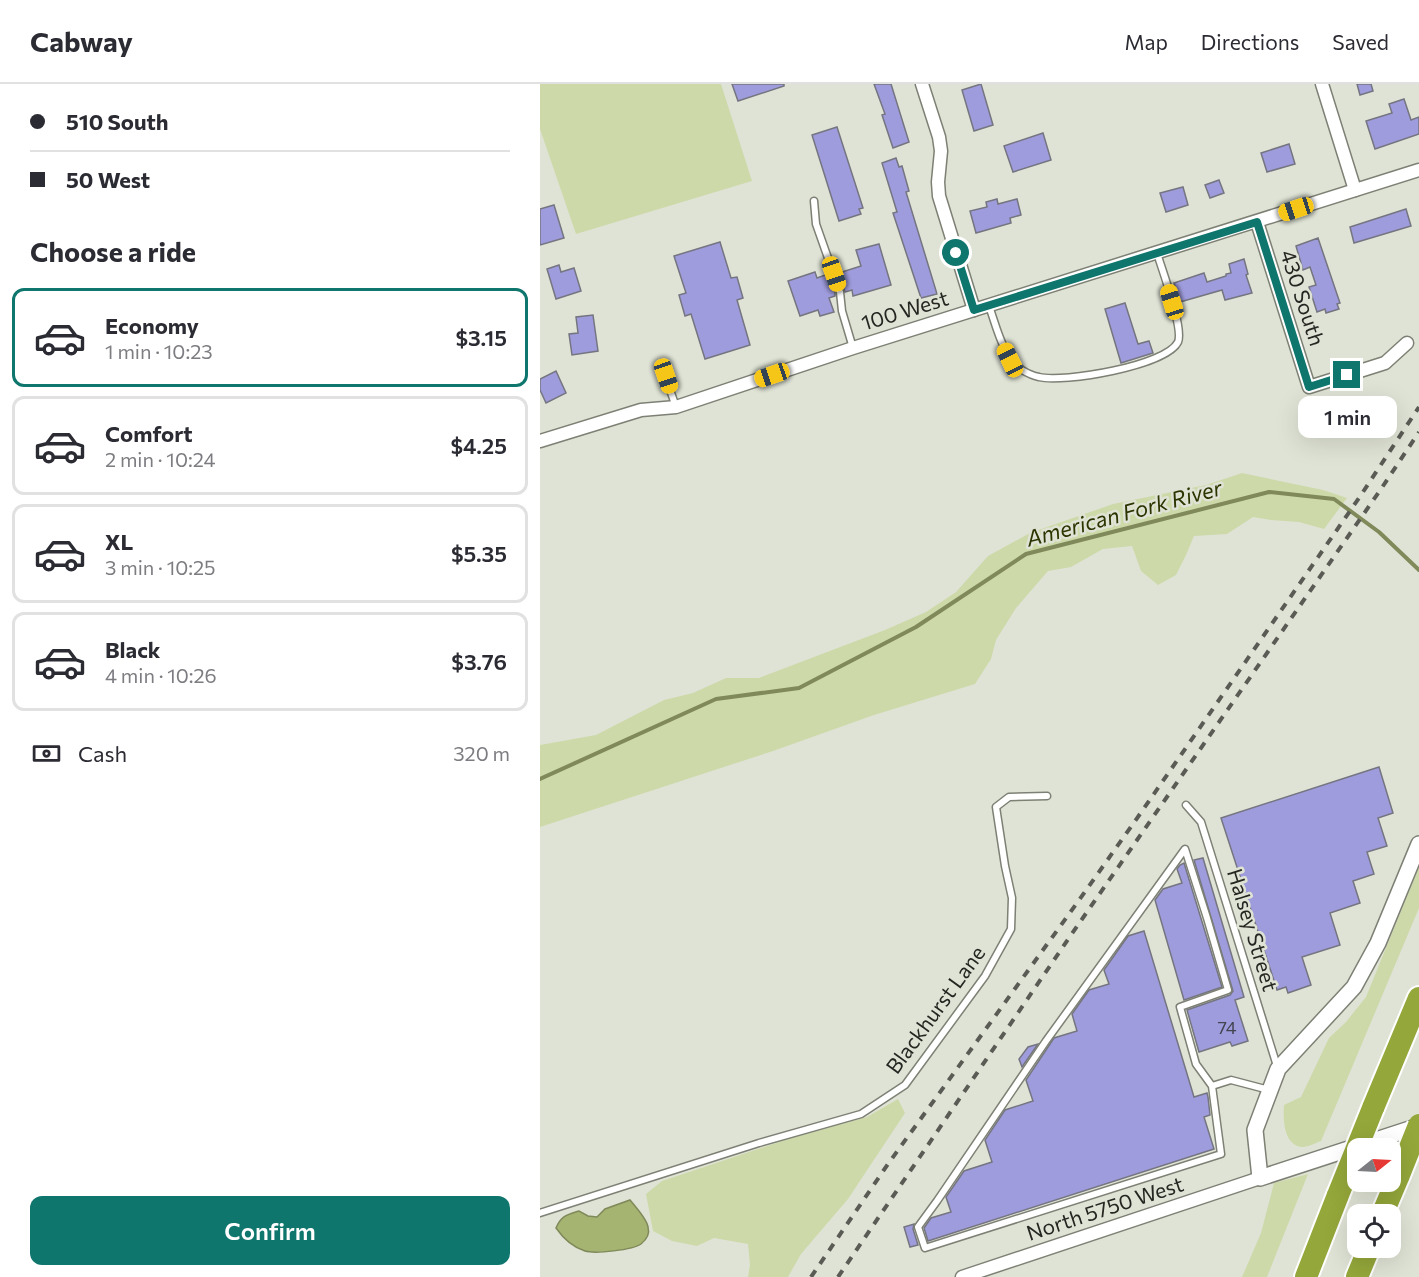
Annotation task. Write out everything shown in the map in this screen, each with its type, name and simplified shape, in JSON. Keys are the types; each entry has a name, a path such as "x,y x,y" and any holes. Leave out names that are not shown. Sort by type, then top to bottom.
{"highway":[{"path":"1306,1277 1419,998"},
{"path":"1387,1204 1419,1126"},
{"path":"1357,1277 1365,1258"}],"street":[{"path":"922,84 939,137 941,151 939,196 974,310"},
{"path":"1322,84 1355,190"},
{"name":"100 West","path":"540,441 641,410 676,407 853,348 1419,170"},
{"name":"430 South","path":"1257,222 1309,387 1385,363 1407,343"},
{"path":"1419,844 1378,942 1354,987 1278,1069 1255,1130 1260,1178 1419,1126"},
{"name":"North 5750 West","path":"962,1277 1260,1178"}],"lane":[{"path":"814,201 816,224 840,292 842,311 853,348"},
{"path":"989,306 1010,360 1024,371 1039,377 1060,378 1123,369 1160,357 1178,342 1177,319 1157,253"},
{"path":"661,364 676,407"},
{"name":"Blackhurst Lane","path":"540,1213 759,1143 861,1114 905,1085 985,976 1011,929 1012,898 996,807 1009,797 1047,796"},
{"name":"Halsey Street","path":"1186,805 1201,822 1278,1069"},
{"path":"1185,849 1228,990 1179,1007 1196,1064 1212,1086 1221,1154 925,1248 918,1227 1046,1041 1185,849"},
{"path":"1212,1086 1231,1080 1270,1090"}],"shaded area":[{"path":"540,84 721,84 752,181 576,234 540,129"},
{"path":"1242,473 1323,490 1347,498 1324,529 1299,522 1253,517 1227,534 1194,536 1176,575 1158,585 1141,571 1132,546 1103,549 1071,567 1048,571 1016,608 996,640 991,659 975,684 874,715 773,751 540,827 540,745 596,735 664,700 693,693 726,678 759,678 885,630 926,612 956,592 988,556 1030,533 1113,504 1206,485"},
{"path":"1419,867 1419,908 1321,1141 1304,1147 1296,1145 1291,1141 1286,1130 1284,1105 1301,1097 1329,1038 1346,1022 1366,997"},
{"path":"898,1099 905,1113 848,1199 801,1254 788,1277 748,1277 750,1265 748,1244 714,1238 697,1246 672,1241 653,1231 646,1194 662,1181 791,1138 867,1117"},
{"path":"1308,1174 1267,1277 1242,1277 1261,1233 1274,1183"},
{"path":"630,1200 643,1217 648,1230 646,1239 637,1246 614,1251 585,1251 568,1242 556,1228 564,1216 579,1211 588,1216 597,1217 605,1209"}],"building":[{"path":"732,84 784,84 784,86 738,101"},
{"path":"874,84 891,84 909,142 893,148 882,115 885,114"},
{"path":"981,84 993,125 974,131 962,90"},
{"path":"1357,84 1371,84 1373,91 1360,95"},
{"path":"1404,99 1411,120 1419,117 1419,134 1375,149 1366,121 1392,113 1389,104"},
{"path":"837,127 863,208 859,209 861,214 839,221 812,135"},
{"path":"1043,133 1051,160 1013,172 1004,146"},
{"path":"1289,144 1295,164 1267,172 1261,153"},
{"path":"896,158 899,167 902,166 909,191 906,192 937,294 921,298 893,213 897,212 882,163"},
{"path":"1219,180 1224,193 1210,198 1205,185"},
{"path":"1183,187 1188,205 1166,212 1160,193"},
{"path":"997,199 998,204 1017,199 1021,215 1010,218 1011,223 976,233 970,211 987,207 986,202"},
{"path":"554,205 564,238 540,245 540,209"},
{"path":"1406,209 1411,226 1354,243 1350,227"},
{"path":"1318,238 1340,303 1337,304 1339,309 1326,313 1325,309 1317,312 1309,287 1316,285 1310,267 1303,270 1296,246"},
{"path":"720,242 731,278 737,277 743,298 737,300 750,345 705,359 691,314 685,316 679,295 686,293 674,256"},
{"path":"879,244 891,285 853,296 852,290 845,292 839,273 861,266 856,250"},
{"path":"1244,259 1252,293 1225,300 1222,290 1180,302 1174,283 1204,273 1207,282 1226,276 1231,273 1229,264"},
{"path":"559,265 561,272 574,268 581,291 556,299 547,269"},
{"path":"815,272 817,278 828,274 835,293 835,296 829,298 834,312 820,316 818,310 800,316 788,281"},
{"path":"1125,303 1138,344 1149,341 1153,353 1121,363 1105,309"},
{"path":"593,315 598,351 572,355 569,334 578,333 576,317"},
{"path":"556,371 566,393 546,403 540,390 540,379"},
{"path":"1379,767 1393,813 1378,818 1387,846 1367,852 1374,874 1353,881 1360,903 1330,913 1340,945 1302,957 1311,985 1288,993 1286,987 1277,990 1221,818"},
{"path":"1203,858 1244,997 1235,1000 1248,1041 1232,1046 1230,1042 1199,1052 1187,1010 1230,995 1233,991 1194,860"},
{"path":"1184,863 1222,987 1184,1000 1155,900 1163,889 1182,883 1177,869"},
{"path":"1144,931 1194,1097 1207,1093 1210,1115 1204,1117 1214,1149 928,1241 924,1228 931,1218 951,1212 946,1197 964,1171 992,1162 985,1140 1005,1110 1033,1101 1026,1080 1054,1038 1077,1031 1072,1014 1089,990 1109,984 1104,970 1128,936"},
{"path":"1038,1044 1022,1067 1019,1059 1028,1047"},
{"path":"914,1224 913,1229 918,1245 910,1247 904,1227"}],"waterway":[{"name":"American Fork River","path":"540,779 716,699 799,688 916,627 1026,554 1269,492 1334,499 1379,532 1419,570"}],"railway":[{"path":"811,1277 888,1164 1140,814 1359,498 1419,407"},
{"path":"838,1277 1419,432"}],"route":[{"path":"956,253 974,310 1257,222 1309,387 1347,375"}]}
